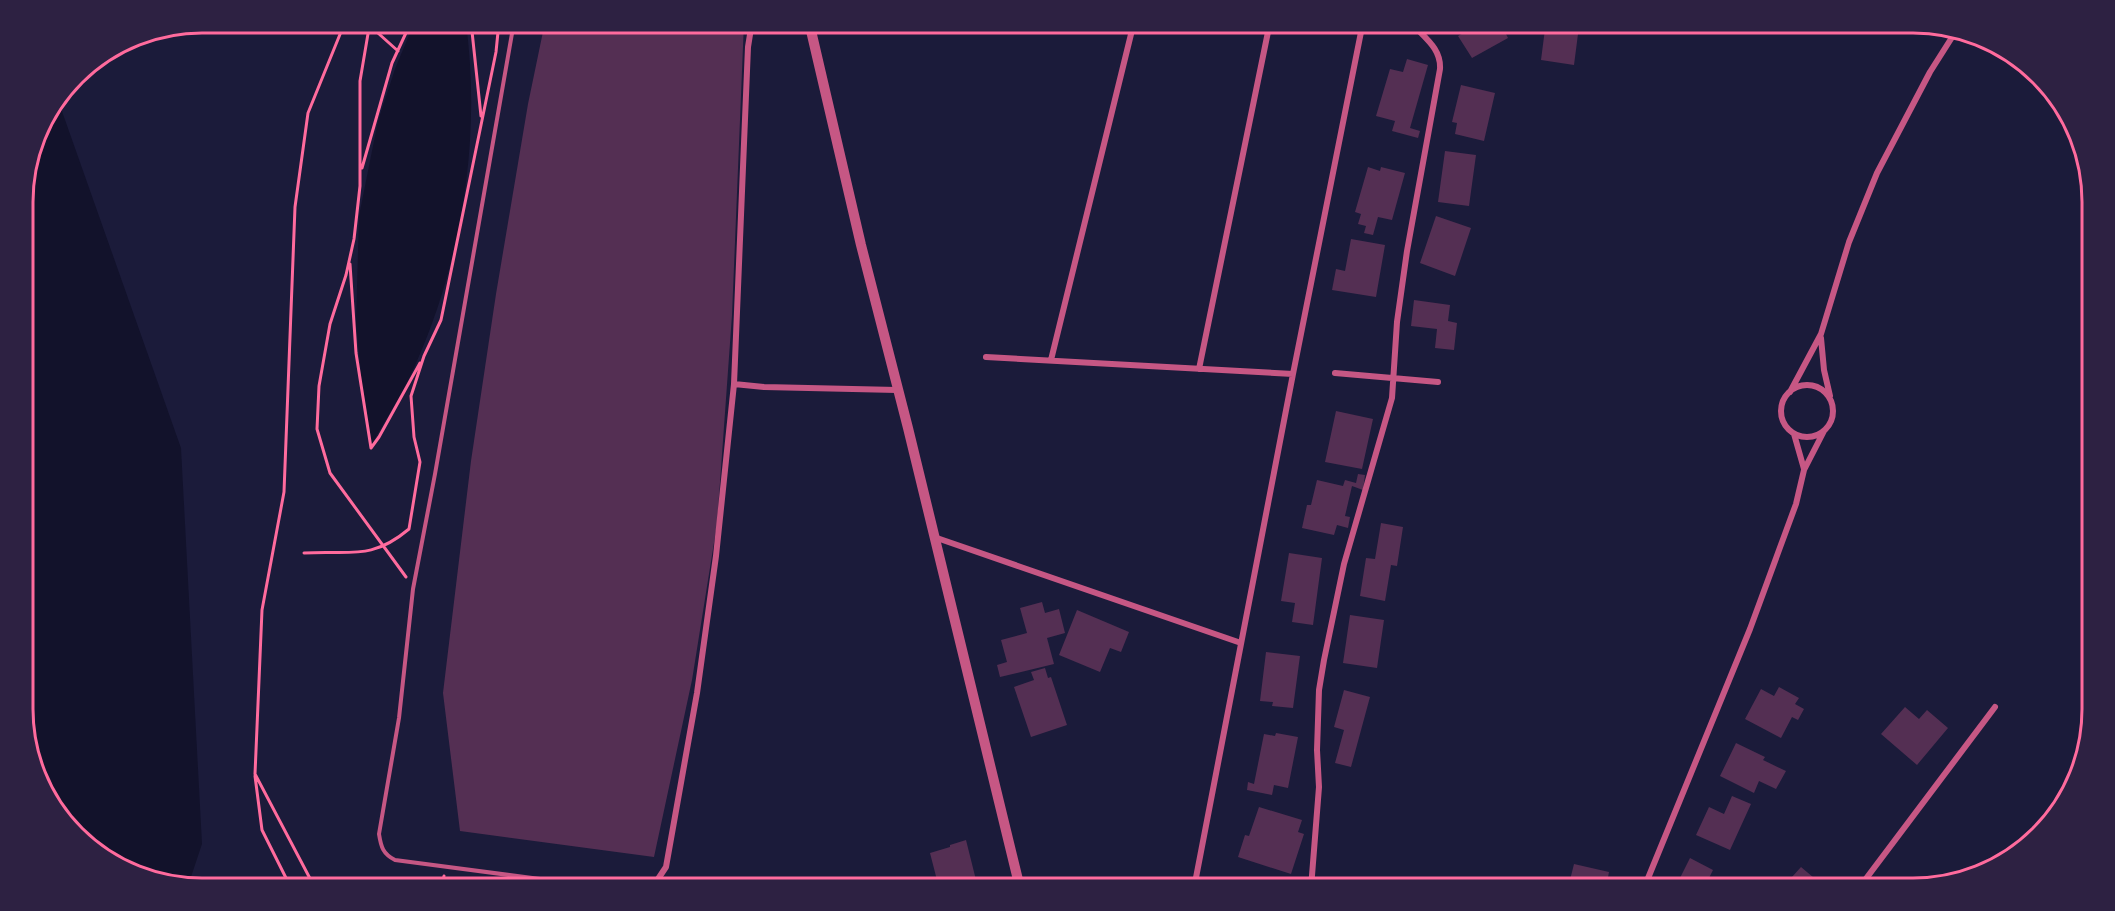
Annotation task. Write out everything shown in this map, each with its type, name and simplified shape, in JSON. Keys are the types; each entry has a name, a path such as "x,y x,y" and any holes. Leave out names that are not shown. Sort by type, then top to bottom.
{"street":[{"path":"658,878 666,867 697,693 717,545 734,384 750,33"},
{"path":"812,33 1018,878"},
{"path":"1051,360 1131,33"},
{"path":"1199,369 1268,33"},
{"path":"1196,878 1293,374 1362,33"},
{"path":"1312,878 1319,787 1317,750 1320,690 1324,660 1344,564 1389,413 1397,322 1407,251 1441,63 1436,49 1421,33"},
{"path":"1804,470 1794,434 1783,422 1782,405 1821,334 1849,242 1868,192 1899,129 1952,38"},
{"path":"1648,878 1750,629 1796,504 1804,470 1832,417 1821,334"},
{"path":"986,357 1293,374"},
{"path":"1335,373 1438,382"},
{"path":"734,384 764,387 897,390"},
{"path":"1790,392 1797,387 1813,386 1827,394 1831,401"},
{"path":"1794,434 1809,437 1824,431"},
{"path":"933,537 1241,643"},
{"path":"1866,878 1995,707"}],"lane":[{"path":"512,33 413,589 399,718 379,834 386,855 395,860 531,878"}],"path":[{"path":"286,878 262,830 255,774 262,610 284,492 295,207 308,113 341,33"},
{"path":"368,33 360,81 361,174 350,259 330,324 319,386 317,429 330,473 413,589"},
{"path":"379,33 398,51"},
{"path":"361,174 392,63 406,33"},
{"path":"472,33 482,120"},
{"path":"350,259 356,353 370,448 380,437 441,320 496,52 498,33"},
{"path":"304,553 334,551 360,553 384,547 409,529 420,462 414,437 411,396 425,354"},
{"path":"255,774 310,878"},
{"path":"443,878 446,867"}],"shaded area":[{"path":"410,33 467,33 471,109 469,152 457,238 433,321 417,361 372,444 362,384 356,324 359,216 378,121"},
{"path":"61,108 181,448 202,844 191,877 169,875 137,865 99,843 82,829 56,794 46,774 34,731 33,191 39,158 46,137"}],"building":[{"path":"543,33 744,33 732,315 717,524 692,680 654,857 460,831 443,693 471,461 528,104"},
{"path":"1463,33 1506,33 1508,38 1472,58 1458,36"},
{"path":"1544,33 1578,34 1574,65 1541,60"},
{"path":"1407,59 1428,65 1410,128 1420,131 1418,138 1392,131 1395,121 1376,116 1390,69 1403,72"},
{"path":"1461,85 1495,93 1484,141 1455,134 1457,123 1452,122"},
{"path":"1445,151 1476,155 1469,206 1438,202"},
{"path":"1368,167 1380,171 1381,167 1405,173 1392,220 1378,217 1373,235 1364,233 1366,226 1358,224 1361,214 1355,212"},
{"path":"1436,216 1471,228 1455,276 1420,263"},
{"path":"1351,239 1385,245 1376,297 1332,290 1336,269 1345,271"},
{"path":"1414,300 1450,305 1448,321 1457,323 1454,350 1435,348 1437,329 1411,326"},
{"path":"1336,411 1373,419 1362,469 1325,462"},
{"path":"1358,474 1365,475 1363,490 1352,486 1345,516 1350,517 1348,528 1337,525 1334,535 1302,528 1307,505 1311,505 1317,480 1343,486 1345,480 1356,483"},
{"path":"1381,523 1403,527 1397,566 1391,565 1385,601 1360,596 1366,558 1375,559"},
{"path":"1289,553 1322,558 1313,625 1292,622 1295,603 1281,601"},
{"path":"1042,602 1045,613 1059,609 1065,633 1047,638 1054,664 1000,677 997,665 1007,662 1001,640 1027,633 1020,608"},
{"path":"1077,610 1129,632 1121,652 1110,648 1100,672 1059,655"},
{"path":"1350,615 1384,620 1377,668 1343,663"},
{"path":"1266,652 1300,656 1293,708 1272,706 1273,702 1260,701"},
{"path":"1045,668 1048,678 1051,677 1067,725 1031,737 1014,687 1034,680 1031,672"},
{"path":"1779,687 1799,698 1795,704 1804,709 1798,720 1792,717 1781,738 1745,719 1761,689 1774,696"},
{"path":"1344,690 1370,697 1351,767 1335,763 1344,730 1334,727"},
{"path":"1905,707 1919,719 1927,710 1948,728 1917,765 1881,734"},
{"path":"1276,733 1298,737 1288,788 1274,785 1272,795 1247,790 1248,782 1254,784 1264,734 1275,736"},
{"path":"1736,743 1765,757 1763,760 1786,771 1776,789 1759,781 1754,793 1720,776"},
{"path":"1732,796 1751,804 1730,850 1696,835 1709,807 1724,814"},
{"path":"1259,807 1302,820 1298,832 1304,834 1291,874 1238,857 1245,835 1249,836"},
{"path":"966,840 976,878 936,878 930,853 950,847 950,845"},
{"path":"1690,858 1713,870 1709,878 1680,878"},
{"path":"1574,864 1609,872 1608,878 1570,878"},
{"path":"1801,867 1814,878 1791,878"}]}
